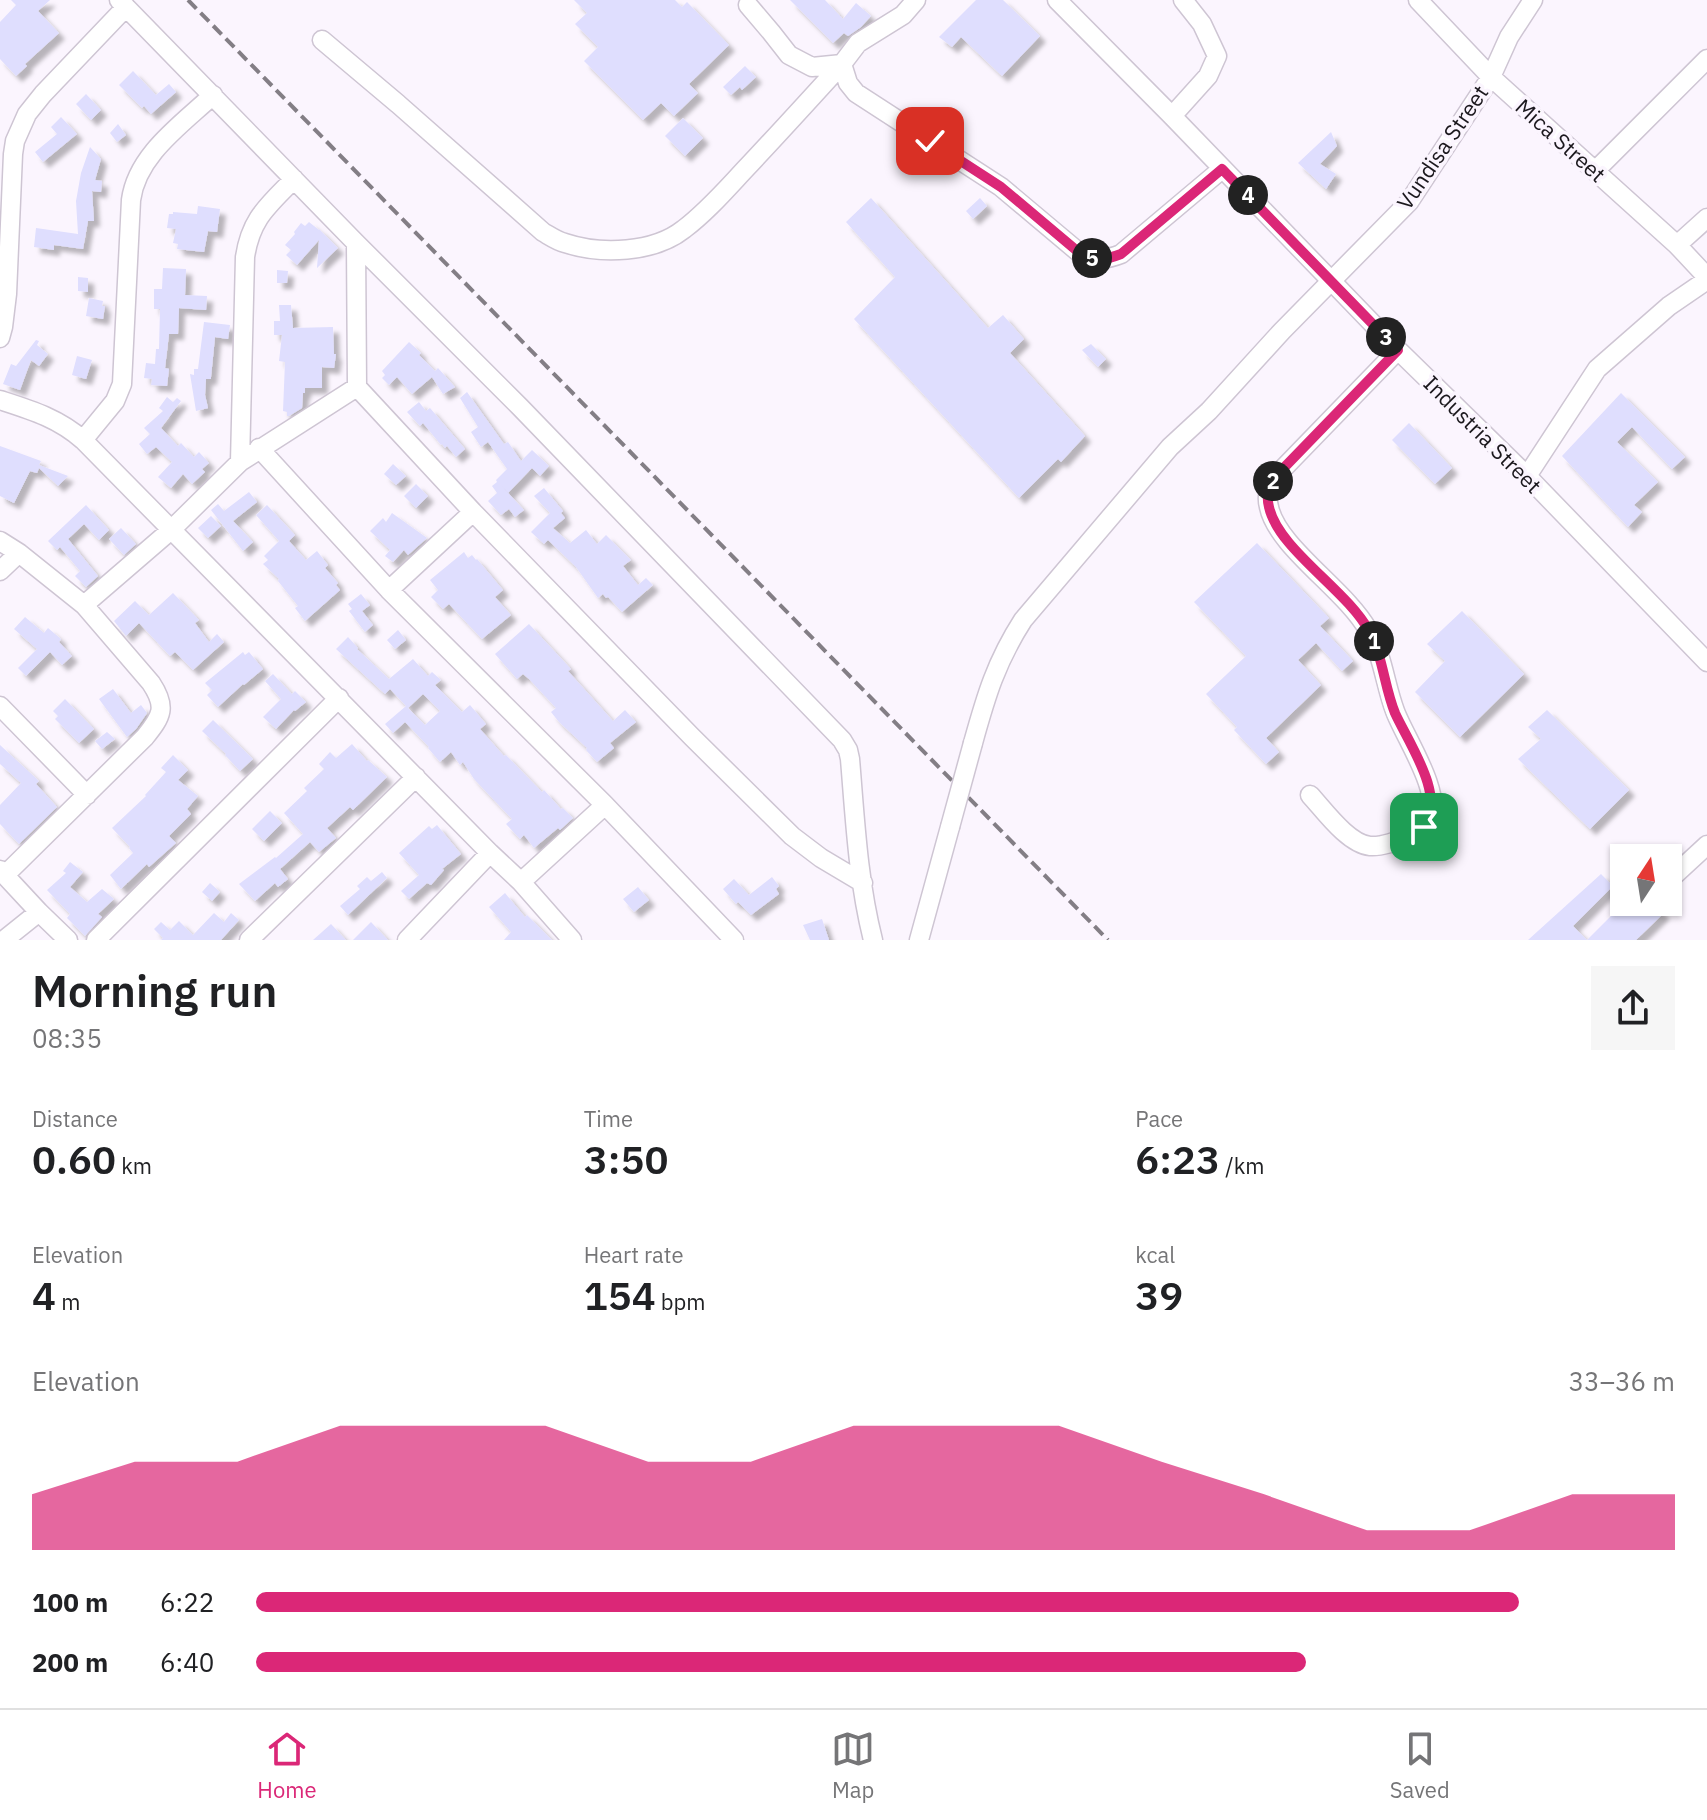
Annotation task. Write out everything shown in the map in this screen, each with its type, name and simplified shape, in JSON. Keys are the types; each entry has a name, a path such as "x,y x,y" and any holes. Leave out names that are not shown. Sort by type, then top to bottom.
{"street":[{"path":"322,40 543,232 561,242 582,248 630,250 682,231 708,208 858,43 903,15 916,0"},
{"name":"Industria Street","path":"1057,0 1707,662"},
{"path":"1172,116 1208,76 1217,56 1202,24 1183,0"},
{"name":"Mica Street","path":"1418,0 1491,77 1677,245 1707,278"},
{"name":"Vundisa Street","path":"919,940 994,674 1023,620 1170,447 1209,411 1282,331 1409,202 1491,77 1509,37 1533,0"},
{"path":"0,338 6,303 13,154 18,131 43,94 122,4 842,740 850,759 863,883 873,940"},
{"path":"748,5 789,55 812,67 842,64"},
{"path":"1595,171 1707,59"},
{"path":"842,64 848,83 865,101 1001,187 1082,255 1098,260 1121,254 1222,169"},
{"path":"83,440 115,401 122,384 131,200 137,177 165,140 213,95"},
{"path":"240,462 247,241 254,222 294,179"},
{"path":"1677,245 1707,218"},
{"path":"356,243 357,387 473,512 792,836 863,883"},
{"path":"1527,476 1597,369 1669,306 1707,278"},
{"path":"1310,795 1354,840 1369,846 1410,835 1424,827 1430,819 1432,800 1416,753 1395,711 1375,644 1361,618 1340,593 1280,531 1271,514 1268,496 1274,478 1398,350"},
{"path":"84,605 171,530 240,462 357,387"},
{"path":"0,400 53,418 83,440 521,882 568,939"},
{"path":"259,448 389,590 605,805 734,940"},
{"path":"389,590 473,512"},
{"path":"0,541 84,605 151,683 162,703 157,722 145,737 3,873 68,940"},
{"path":"0,571 19,553"},
{"path":"96,940 339,698"},
{"path":"0,706 87,795"},
{"path":"249,940 416,777"},
{"path":"521,882 605,805"},
{"path":"1682,868 1707,845"},
{"path":"407,940 490,853"},
{"path":"4,940 39,912"}],"building":[{"path":"11,0 50,0 38,11 59,33 16,76 0,59 0,22 16,5"},
{"path":"574,0 675,0 682,7 687,2 729,45 689,84 698,93 674,116 661,103 643,120 584,61 598,47 575,24 587,13"},
{"path":"790,0 825,0 843,19 856,3 871,16 861,27 848,36 844,33 833,43"},
{"path":"976,0 1003,0 1040,36 1002,76 961,37 952,47 939,37"},
{"path":"745,66 756,77 731,95 723,87"},
{"path":"133,71 156,95 169,84 176,92 151,114 119,85"},
{"path":"86,94 101,110 91,120 76,104"},
{"path":"61,117 77,134 43,162 35,152 57,134 51,127"},
{"path":"683,118 703,138 685,156 665,136"},
{"path":"118,124 126,135 117,142 110,133"},
{"path":"1331,132 1337,146 1320,164 1336,174 1326,189 1298,163"},
{"path":"90,147 101,159 95,180 102,181 101,192 92,191 94,221 88,221 83,249 54,245 54,250 34,247 36,228 78,234 76,201"},
{"path":"871,198 988,328 1003,315 1024,339 1010,353 1085,436 1061,462 1058,459 1019,498 854,319 895,277 846,222"},
{"path":"980,198 987,206 973,219 966,211"},
{"path":"198,206 220,209 217,232 208,231 204,252 177,249 178,244 173,243 176,229 167,228 169,214 197,214"},
{"path":"309,222 338,248 317,268 319,240 297,265 286,255 291,250 285,245 294,232 301,223 305,226"},
{"path":"163,268 186,269 185,295 207,296 206,310 179,308 178,334 169,334 165,368 169,369 167,386 151,385 152,379 144,378 146,363 155,364 156,349 159,349 160,309 154,309 154,289 162,289"},
{"path":"277,270 288,271 287,283 277,283"},
{"path":"78,277 88,278 88,292 78,291"},
{"path":"89,298 103,301 103,319 86,316"},
{"path":"279,305 291,305 293,328 333,327 336,354 334,368 322,367 322,388 305,388 302,408 289,416 283,411 285,362 279,361 282,335 274,335 274,321 280,321"},
{"path":"204,322 230,325 228,339 215,337 211,379 206,379 208,408 196,411 190,374 194,375 194,369 198,369"},
{"path":"36,340 39,341 37,345 48,354 39,366 31,360 20,390 3,384 11,364 16,366"},
{"path":"409,342 435,371 438,368 455,387 443,394 432,377 412,394 397,377 389,385 382,378 385,375 382,371"},
{"path":"1091,344 1106,359 1098,367 1082,350"},
{"path":"77,356 92,360 86,379 72,375"},
{"path":"467,392 504,444 508,442 521,461 532,450 549,466 540,476 532,468 508,493 524,510 515,517 509,509 501,515 488,501 497,493 492,486 507,469 488,442 481,447 471,432 478,427 460,398"},
{"path":"1621,393 1685,457 1672,469 1632,427 1617,442 1658,482 1634,505 1642,512 1628,527 1562,456"},
{"path":"167,397 173,402 177,398 181,401 161,428 178,446 181,443 194,457 199,452 209,463 202,469 205,472 192,484 183,474 171,488 158,477 172,462 156,447 147,454 139,444 150,434 144,428 163,411 159,408"},
{"path":"419,402 426,411 430,408 465,449 456,457 447,446 441,445 423,423 420,426 407,412"},
{"path":"1409,423 1452,468 1435,484 1392,440"},
{"path":"0,446 41,461 39,465 68,476 58,486 39,468 37,473 30,471 14,503 0,496"},
{"path":"393,464 406,476 396,485 384,474"},
{"path":"416,484 428,496 416,508 404,496"},
{"path":"544,488 565,518 553,528 570,543 586,530 597,544 606,535 631,560 623,566 638,585 646,578 653,585 622,612 603,594 598,598 576,567 548,540 544,544 531,532 550,513 534,496"},
{"path":"249,492 257,502 233,521 253,542 243,551 211,510 218,504 224,511"},
{"path":"86,505 109,530 99,540 84,524 68,539 98,576 86,587 75,576 80,571 60,547 57,550 48,541"},
{"path":"267,505 295,535 289,541 306,560 317,551 328,565 325,568 338,583 336,585 340,590 305,621 279,579 263,564 268,560 264,556 279,541 256,515"},
{"path":"392,513 427,538 408,555 404,550 393,562 385,556 390,550 370,531 383,518 386,522"},
{"path":"211,516 221,526 208,538 198,528"},
{"path":"121,528 136,544 124,555 109,539"},
{"path":"1257,543 1329,618 1320,626 1353,661 1342,671 1316,643 1298,660 1321,685 1266,738 1279,752 1266,764 1206,694 1246,656 1194,602"},
{"path":"464,552 468,558 472,555 477,559 503,590 495,597 511,615 482,639 449,604 443,609 431,597 438,590 430,580"},
{"path":"173,593 199,620 195,623 209,642 217,634 224,642 193,670 175,652 170,656 139,623 126,636 114,621 135,601 149,615"},
{"path":"361,594 370,605 362,611 373,625 365,632 349,611 352,609 348,604"},
{"path":"1462,611 1524,674 1460,737 1415,692 1445,661 1427,644"},
{"path":"25,617 44,633 48,628 61,639 59,642 72,656 62,665 50,652 26,676 18,668 37,649 14,629"},
{"path":"529,624 613,721 625,710 636,722 610,743 614,748 597,762 559,722 551,712 556,708 529,679 523,674 517,679 495,654"},
{"path":"398,630 406,640 395,649 387,640"},
{"path":"348,637 389,679 413,659 428,676 432,672 441,680 435,685 462,712 470,705 486,724 480,729 504,756 573,818 534,848 524,835 520,839 506,824 512,819 474,779 463,762 460,765 451,752 440,762 405,722 393,733 385,724 406,706 390,689 385,694 336,649","holes":["423,694 440,711 425,725 408,708"]},
{"path":"243,652 245,655 249,652 263,669 218,707 207,695 212,690 205,683"},
{"path":"273,674 292,694 295,691 306,702 276,729 263,717 281,699 265,681"},
{"path":"113,689 131,713 141,705 147,713 127,737 99,699"},
{"path":"65,699 94,729 79,743 55,719 58,716 53,711"},
{"path":"1547,710 1629,790 1590,829 1518,759 1541,739 1528,727"},
{"path":"213,720 253,759 240,771 202,731"},
{"path":"107,732 115,739 102,749 95,741"},
{"path":"352,744 387,777 353,810 350,807 327,828 336,838 319,852 310,842 280,869 288,879 278,887 275,883 255,901 239,884 303,834 284,813 324,769 319,764 330,752 336,758"},
{"path":"0,745 39,781 36,784 57,807 19,844 0,824 0,805 21,783 0,764"},
{"path":"173,755 188,770 178,780 198,796 187,809 191,814 169,836 176,843 149,867 147,864 121,889 110,875 133,853 112,828 146,796 166,772 161,768"},
{"path":"270,811 282,823 264,841 252,829"},
{"path":"437,825 461,854 442,869 431,885 427,883 409,899 401,891 419,875 399,853 429,826 432,829"},
{"path":"70,862 83,872 70,887 87,902 102,889 114,899 98,914 102,917 85,936 67,918 70,914 47,890 66,873 63,871"},
{"path":"382,872 387,878 348,915 340,906 360,889 357,886 367,877 371,881"},
{"path":"1601,874 1610,883 1610,889 1573,926 1587,940 1528,940"},
{"path":"772,877 779,886 776,889 779,894 751,915 723,889 734,879 749,895"},
{"path":"210,883 220,892 212,901 202,892"},
{"path":"638,887 649,900 634,912 623,899"},
{"path":"505,893 525,917 527,915 552,940 504,940 511,932 489,907"},
{"path":"214,913 224,922 231,913 239,920 221,940 161,940 163,938 154,929 161,922 170,930 179,921 193,935"},
{"path":"1611,916 1661,916 1636,940 1587,940"},
{"path":"822,919 829,940 810,940 803,925"},
{"path":"371,922 388,940 353,940"},
{"path":"331,924 346,940 313,940"}],"railway":[{"path":"188,0 1108,940"}],"route":[{"path":"930,141 1001,187 1082,255 1098,260 1121,254 1222,169 1398,350 1274,478 1268,491 1268,503 1280,531 1340,593 1369,631 1395,711 1416,753 1432,800 1431,816 1424,827"}]}
